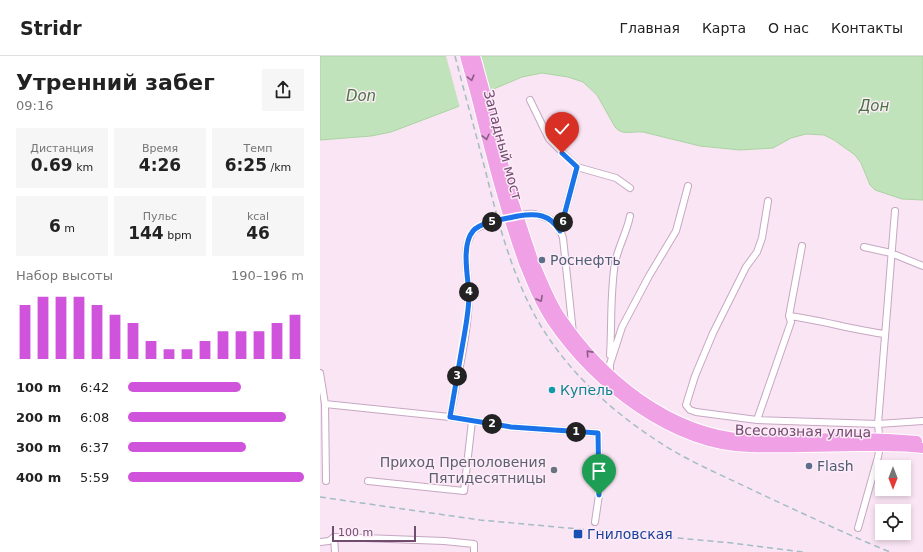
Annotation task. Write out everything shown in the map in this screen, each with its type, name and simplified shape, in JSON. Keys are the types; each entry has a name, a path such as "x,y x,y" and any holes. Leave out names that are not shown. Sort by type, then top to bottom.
{"highway":[{"name":"Западный мост","path":"465,56 501,194 512,228 528,262"},
{"name":"Западный мост","path":"475,56 528,262"},
{"name":"Всесоюзная улица","path":"528,262 536,292 551,319 567,332 610,376 636,397 680,422 705,432 747,439 923,442"},
{"name":"Всесоюзная улица","path":"567,332 569,344 604,381 632,403 677,429 704,440 748,447 879,442 923,448"}],"street":[{"path":"530,100 549,140 577,167 616,178 630,188"},
{"path":"560,231 577,167"},
{"path":"610,364 622,327 649,276 676,231 688,186"},
{"path":"768,201 762,238 757,252 746,268 713,333 695,376 686,405 690,410 696,412 757,420 878,424 923,422"},
{"path":"858,528 878,457 878,424 895,211"},
{"path":"450,417 466,324 469,296 466,249 473,230 488,222 531,214 547,217 556,224 563,238 567,332"},
{"path":"610,376 611,314 615,262 630,216"},
{"path":"757,420 791,322 789,316 802,246"},
{"path":"864,247 892,253 923,266"},
{"path":"789,316 885,334"},
{"path":"320,373 325,404 326,481"},
{"path":"325,404 450,417 511,427 598,433 599,495 595,522"},
{"path":"368,482 464,491 472,421"},
{"path":"334,537 335,552"},
{"path":"320,542 329,542 334,537 444,541 474,544 474,550"}],"water":[{"name":"Дон","path":"320,56 923,56 923,200 902,199 875,190 870,185 861,163 855,155 834,140 824,135 806,134 791,138 773,148 740,150 700,146 643,132 624,132 615,127 597,95 583,82 568,77 542,73 522,77 457,107 391,132 371,136 320,140"}],"pier":[{"path":"446,56 480,56 490,93 460,108"}],"railway":[{"path":"455,56 495,209 511,262 534,314 557,350 570,366 616,411 676,453 793,509 890,552"},
{"path":"320,497 480,520 732,543 803,552"}],"place":[{"name":"Роснефть","path":"542,260"},
{"name":"Купель","path":"552,390"},
{"name":"Flash","path":"809,466"},
{"name":"Приход Преполовения Пятидесятницы","path":"554,470"},
{"name":"Гниловская","path":"578,534"}],"route":[{"path":"562,153 577,167 560,231 556,224 547,217 531,214 488,222 473,230 469,239 466,249 469,296 466,324 450,417 511,427 598,433 599,495"}],"water label":[{"name":"Don","path":"361,96"}]}
